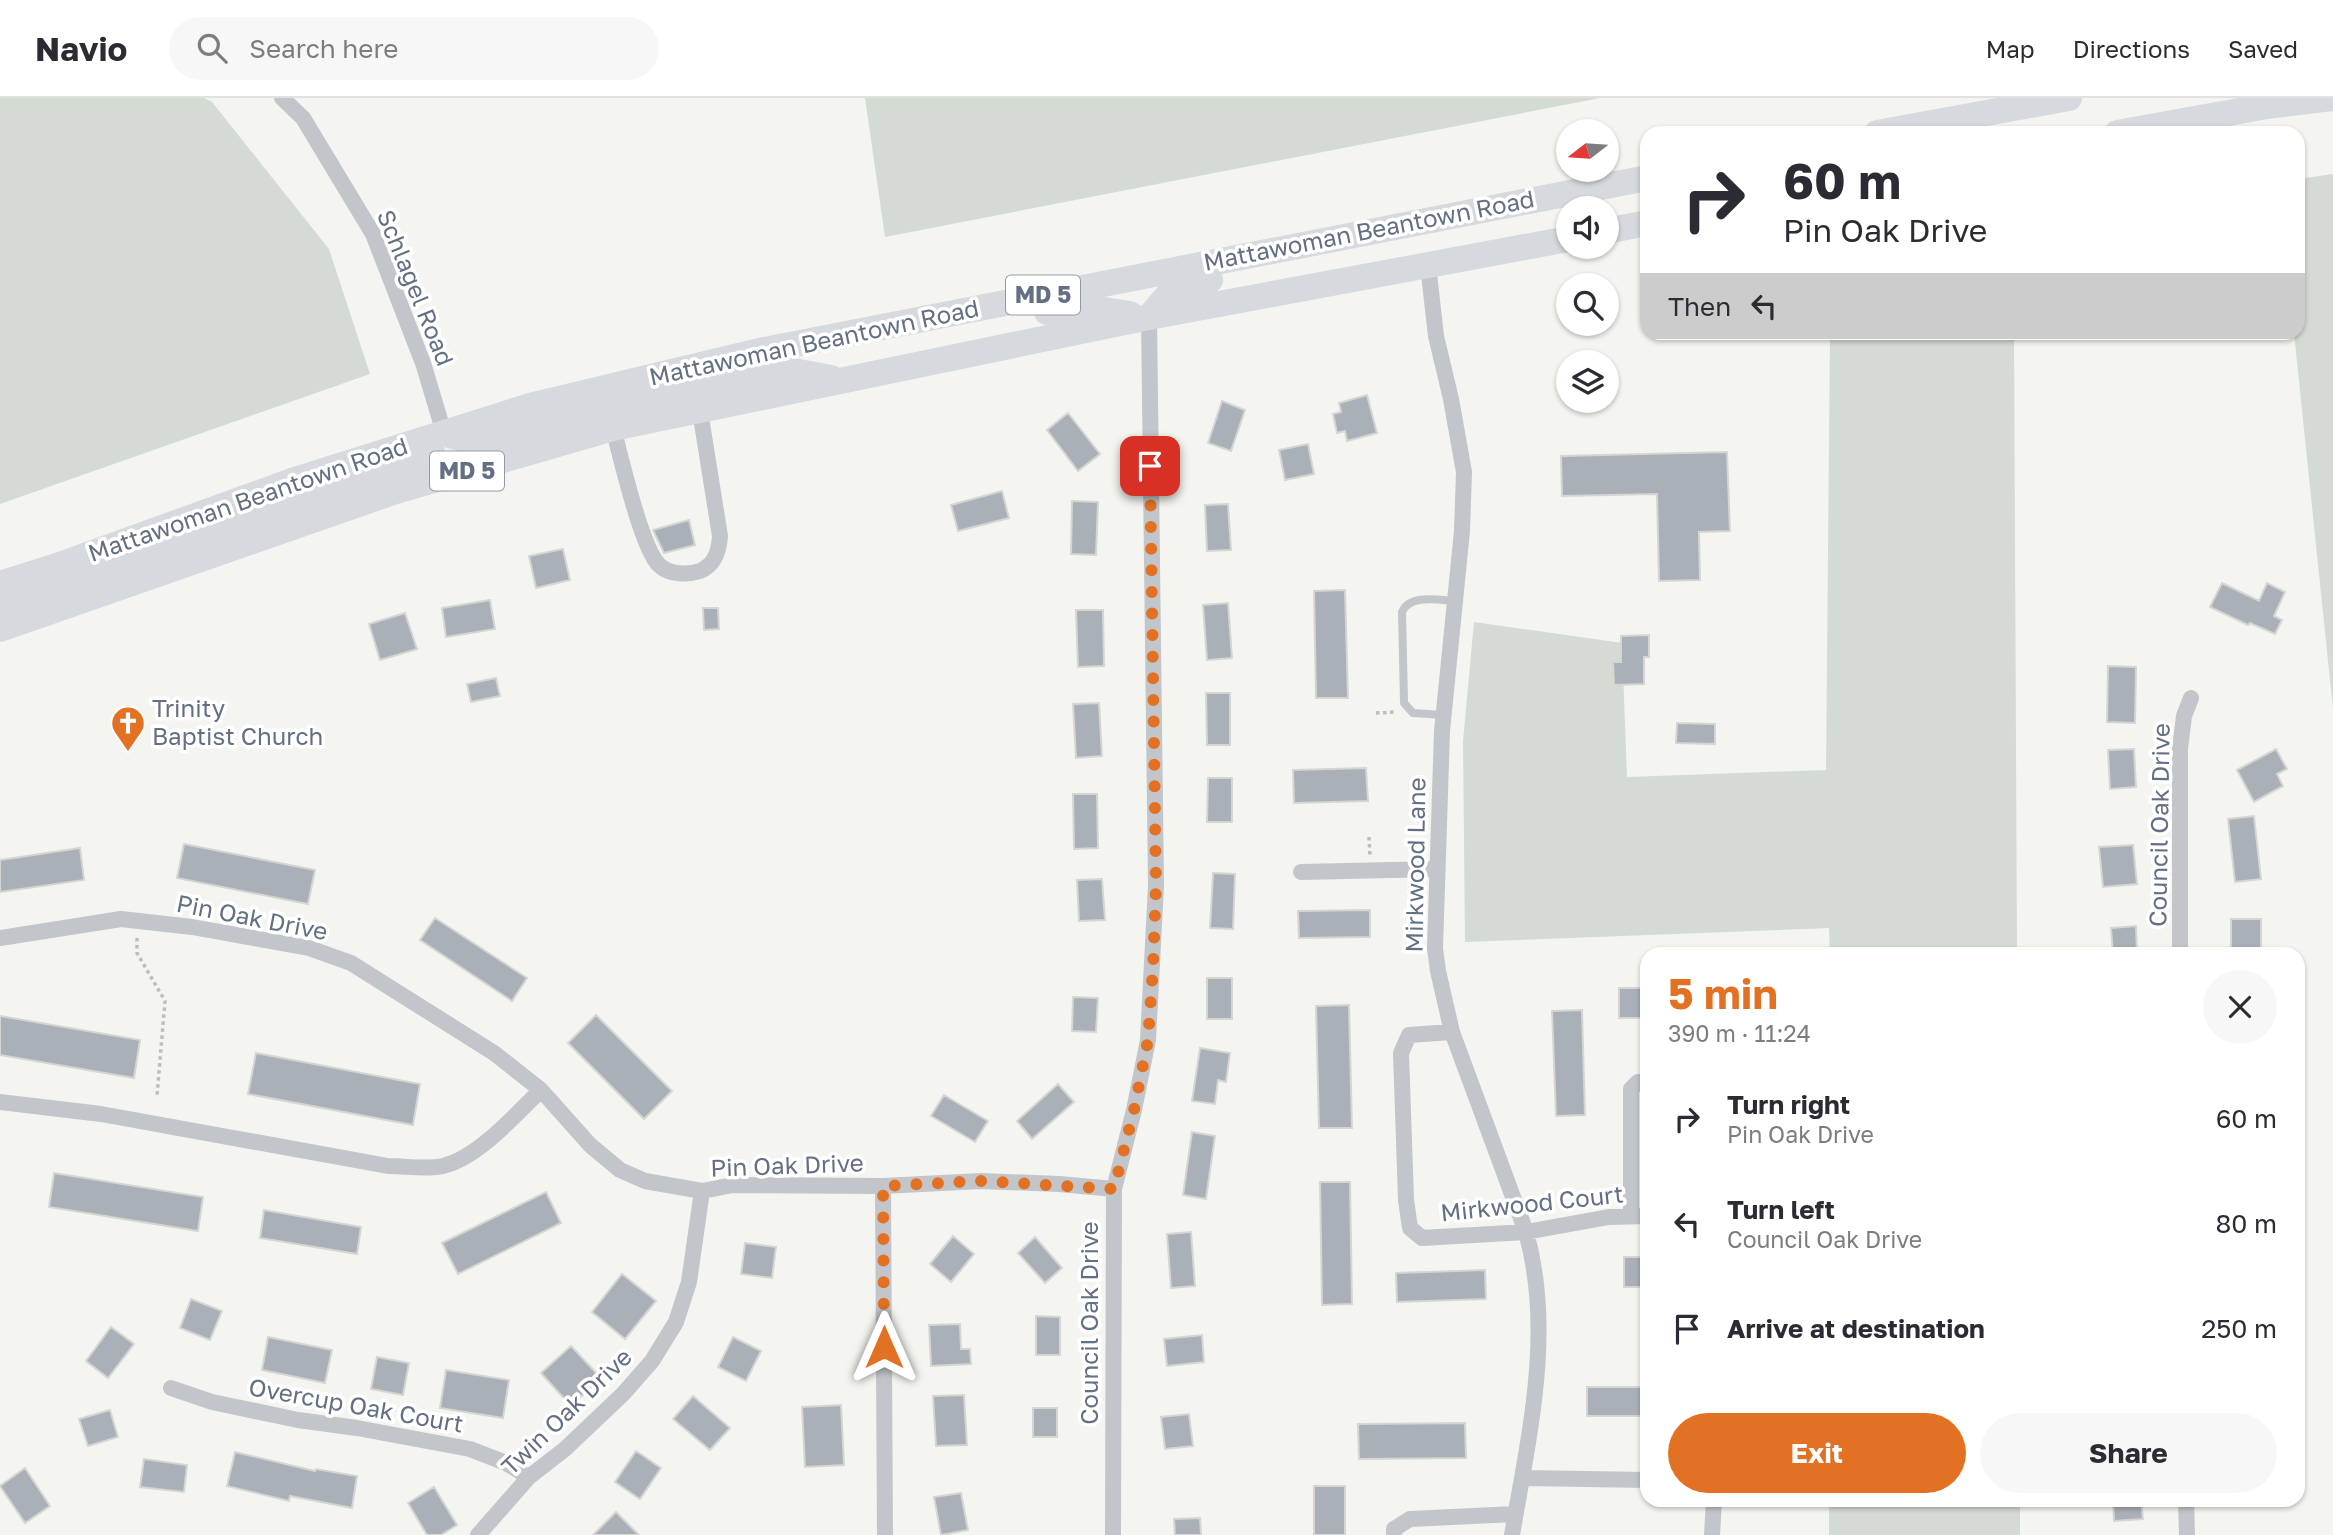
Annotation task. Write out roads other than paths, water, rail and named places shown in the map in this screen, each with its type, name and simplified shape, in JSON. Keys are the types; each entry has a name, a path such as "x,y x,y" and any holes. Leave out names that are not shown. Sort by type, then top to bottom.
{"highway":[{"path":"1915,126 2069,98"},
{"path":"2156,126 2267,106 2332,98"},
{"name":"Mattawoman Beantown Road","path":"0,584 292,481 530,406 764,350 1640,179"},
{"path":"764,350 890,342 1079,306 1149,317 1175,288 1485,224 1554,196"},
{"path":"1619,228 1640,224"},
{"name":"Mattawoman Beantown Road","path":"0,629 396,491 613,428 1149,317 1556,241"},
{"path":"0,610 172,551 416,460 430,454 444,433 475,442 574,416 788,370 843,381"}],"street":[{"name":"Schlagel Road","path":"282,98 303,118 373,234 423,362 444,433"},
{"name":"Mirkwood Lane","path":"1428,265 1436,337 1464,472 1462,531 1443,715 1435,948 1437,971 1452,1032 1526,1232 1534,1262 1540,1328 1535,1401 1512,1535"},
{"name":"Council Oak Drive","path":"1113,1535 1114,1189 1148,1040 1156,886 1149,317"},
{"path":"613,428 640,523 653,556 660,566 673,572 692,574 706,568 716,557 720,536 700,411"},
{"name":"Council Oak Drive","path":"2180,947 2180,749 2184,716 2191,698"},
{"path":"1301,872 1437,869"},
{"name":"Pin Oak Drive","path":"0,938 121,919 192,927 309,948 351,963 494,1053 541,1090 590,1145 620,1170 645,1181 702,1191 733,1185 883,1186 981,1181 1114,1189"},
{"name":"Mirkwood Court","path":"1452,1032 1409,1035 1401,1053 1410,1228 1423,1238 1526,1232 1609,1217 1639,1216"},
{"path":"1639,1216 1631,1090 1640,1082"},
{"path":"0,1102 101,1114 388,1166 425,1167 444,1166 468,1154 541,1090"},
{"path":"883,1186 885,1535"},
{"name":"Twin Oak Drive","path":"478,1535 529,1478 575,1440 623,1394 652,1361 676,1322 689,1282 702,1191"},
{"name":"Overcup Oak Court","path":"171,1388 212,1402 285,1418 470,1449 506,1463 529,1478"},
{"path":"1522,1478 1640,1480"},
{"path":"1712,1535 1714,1507"},
{"path":"2186,1507 2187,1535"},
{"path":"1394,1535 1394,1529 1410,1518 1515,1514"}],"lane":[{"path":"1443,715 1413,713 1404,703 1402,612 1405,604 1412,601 1454,601"}],"place":[{"name":"Trinity Baptist Church","path":"128,753"}]}
